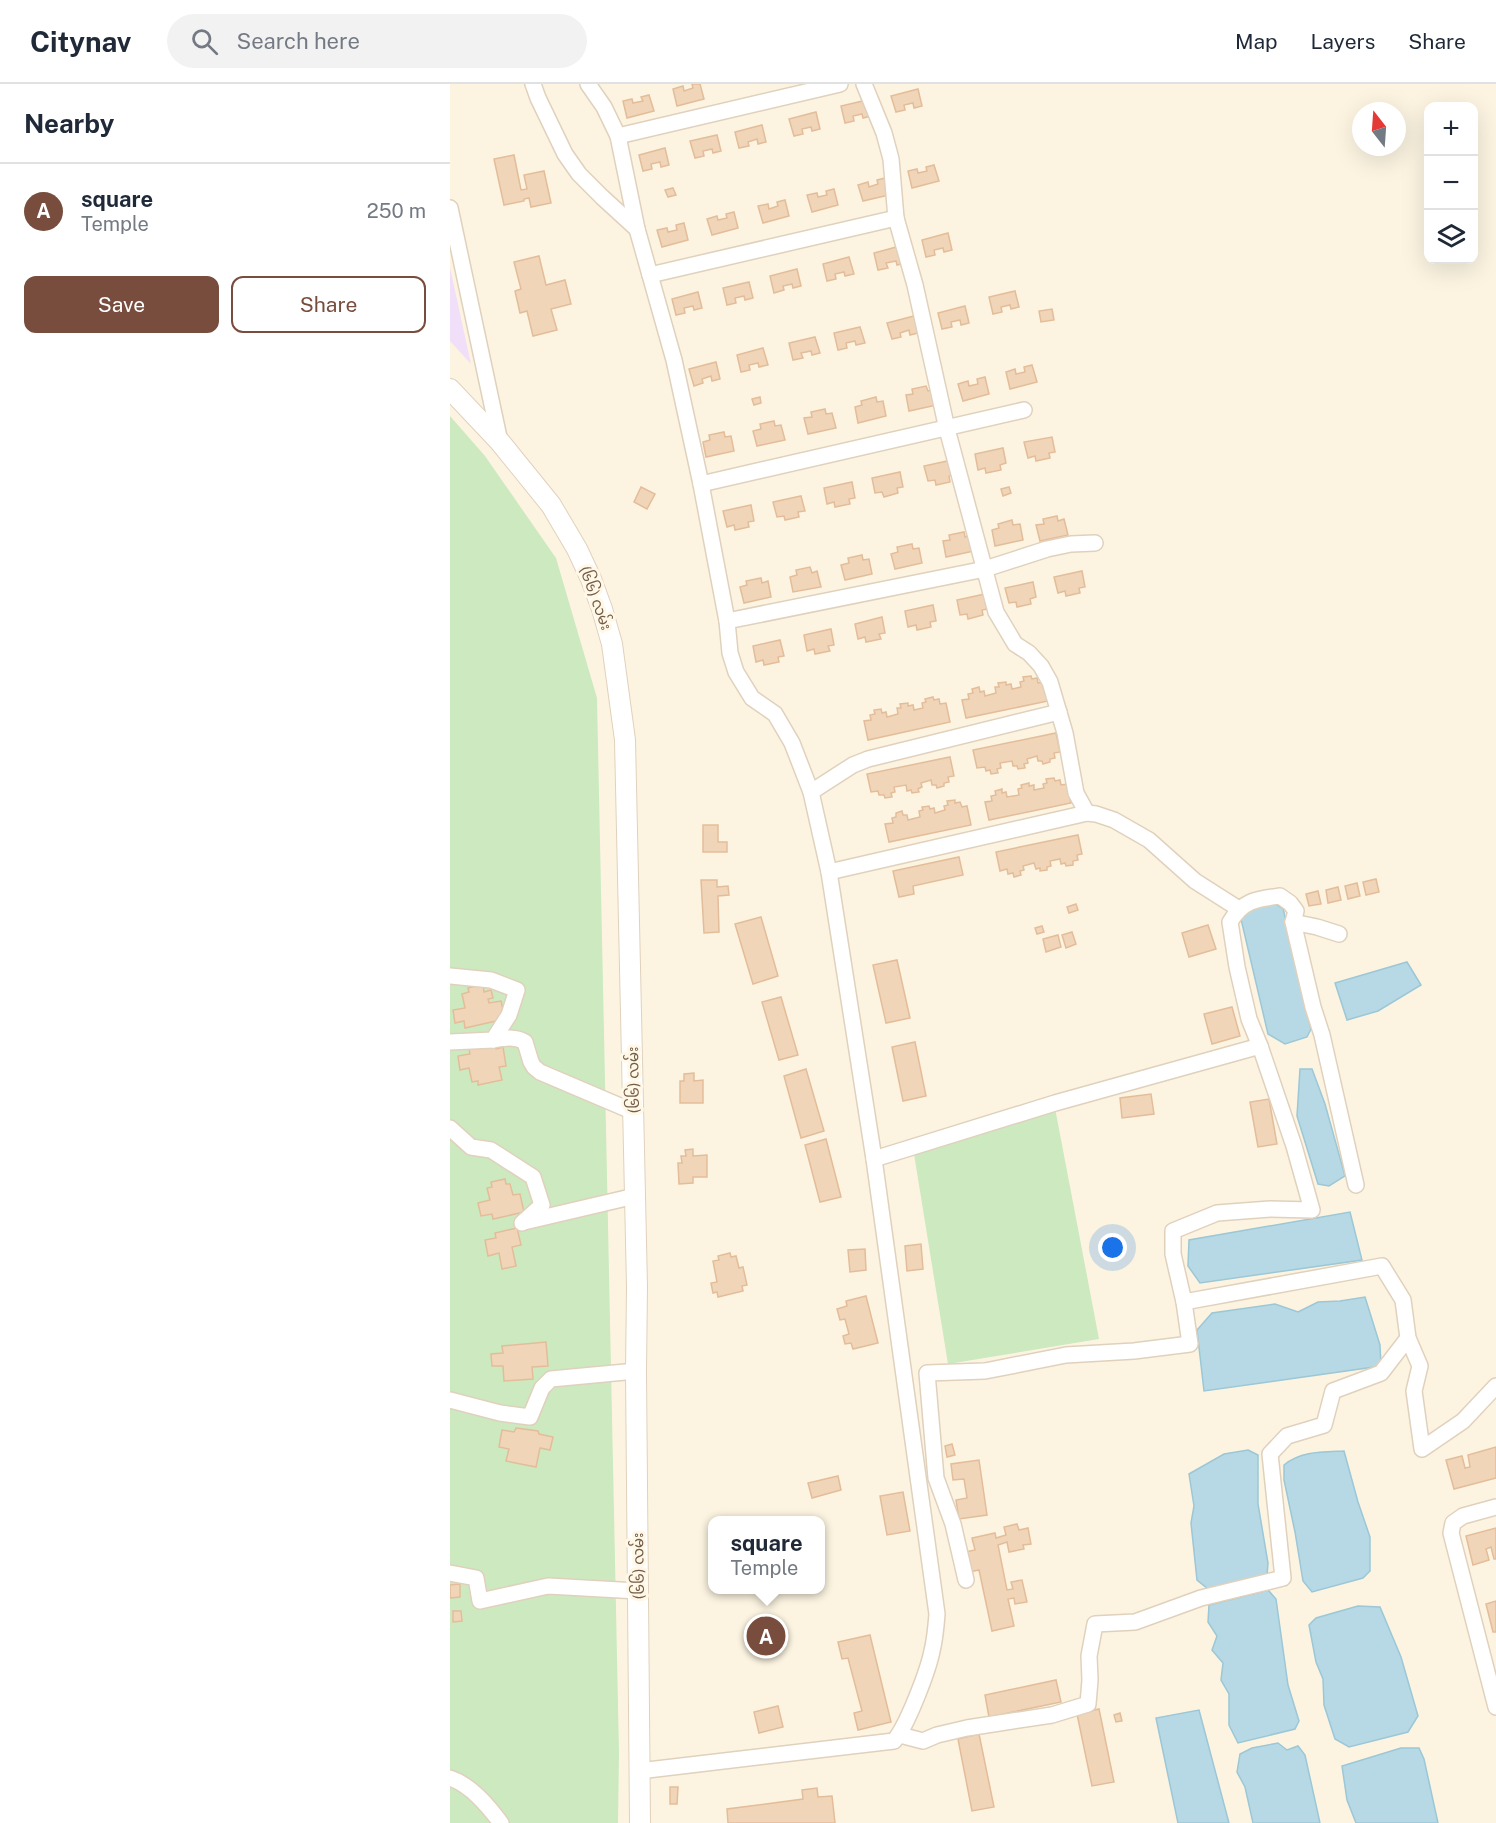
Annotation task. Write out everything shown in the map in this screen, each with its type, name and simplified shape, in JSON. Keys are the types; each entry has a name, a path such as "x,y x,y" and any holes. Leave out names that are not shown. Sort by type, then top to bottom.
{"street":[{"path":"532,84 565,154 579,174 637,229"},
{"path":"588,84 604,107 618,136 637,229 674,360 701,484 727,621 730,653 736,672 752,698 775,714 792,744 811,792 829,872 874,1159 937,1614 932,1654 900,1735 894,1741 639,1771"},
{"path":"618,136 840,84"},
{"path":"864,84 884,133 891,159 896,218 915,285 947,429 996,612 1015,644 1029,653 1041,666 1050,682 1065,733 1076,793 1087,813"},
{"path":"450,208 500,442"},
{"path":"650,275 896,218"},
{"name":"(၆၆) လမ်း","path":"450,389 500,442 551,505 591,579 612,644 625,740 637,1287 640,1823"},
{"path":"701,484 1024,410"},
{"path":"727,621 985,569 1047,549 1071,544 1095,543"},
{"path":"811,792 853,765 868,759 1059,712"},
{"path":"829,872 1087,813 1114,820 1149,840 1195,881 1239,909"},
{"path":"966,1580 953,1524 936,1478 927,1373 985,1371 1066,1355 1134,1351 1190,1344 1184,1302 1173,1254 1173,1231 1217,1213 1270,1209 1312,1210 1294,1146 1249,1019 1230,932 1230,922 1239,909 1251,901 1280,896 1296,911 1293,922 1322,1035 1356,1185"},
{"path":"1293,922 1339,934"},
{"path":"450,976 491,980 517,990 509,1015 494,1040"},
{"path":"450,1042 515,1037 525,1042 531,1062 540,1072 634,1112"},
{"path":"874,1159 1055,1102 1260,1046"},
{"path":"450,1128 471,1147 491,1150 533,1177 542,1205 522,1223 635,1196"},
{"path":"1184,1302 1382,1266 1403,1300 1408,1338 1420,1366 1414,1391 1422,1449 1463,1421 1496,1386"},
{"path":"900,1735 922,1741 967,1728 1052,1715 1088,1704 1089,1656 1095,1624 1135,1622 1201,1598 1283,1578 1270,1454 1287,1436 1324,1425 1333,1391 1382,1373 1408,1338"},
{"path":"450,1400 500,1413 530,1417 542,1388 550,1379 636,1371"},
{"path":"1496,1507 1463,1516 1454,1523 1451,1533 1491,1665 1496,1707"},
{"path":"450,1573 476,1578 480,1600 548,1586 638,1592"},
{"path":"450,1778 457,1780 478,1795 501,1823"}],"shaded area":[{"path":"450,268 471,364 450,341"}],"green space":[{"path":"450,416 485,456 556,558 597,698 619,1752 618,1823 450,1823"},
{"path":"1055,1108 1099,1339 948,1364 914,1154"}],"water":[{"path":"1273,903 1283,908 1311,1029 1307,1037 1285,1044 1268,1034 1241,919 1253,908"},
{"path":"1407,962 1421,985 1378,1011 1347,1020 1335,983"},
{"path":"1300,1069 1312,1069 1325,1104 1345,1176 1329,1186 1318,1184 1297,1116"},
{"path":"1350,1212 1362,1260 1200,1283 1188,1266 1189,1240"},
{"path":"1365,1297 1380,1345 1381,1366 1204,1391 1197,1330 1212,1313 1275,1304 1298,1312 1318,1302"},
{"path":"1248,1450 1258,1455 1258,1504 1268,1563 1267,1576 1208,1589 1197,1580 1191,1523 1194,1506 1189,1474 1224,1454"},
{"path":"1344,1451 1370,1537 1370,1571 1363,1578 1312,1592 1303,1581 1284,1480 1284,1465 1305,1455"},
{"path":"1268,1590 1276,1599 1288,1685 1299,1721 1295,1729 1238,1743 1229,1725 1229,1694 1221,1680 1223,1663 1212,1650 1217,1636 1208,1622 1209,1605"},
{"path":"1358,1606 1380,1607 1401,1657 1418,1716 1408,1732 1349,1747 1335,1739 1324,1705 1323,1679 1316,1662 1309,1625 1316,1618"},
{"path":"1199,1710 1229,1823 1178,1823 1156,1718"},
{"path":"1278,1743 1287,1750 1298,1746 1305,1755 1320,1823 1253,1823 1245,1787 1237,1772 1240,1754 1252,1748"},
{"path":"1401,1748 1419,1748 1424,1759 1438,1823 1356,1823 1347,1800 1342,1766"}],"building":[{"path":"692,84 700,84 704,99 677,106 673,89 683,86 684,91 693,88"},
{"path":"918,89 922,106 914,108 913,103 904,105 905,110 896,112 891,96"},
{"path":"649,95 654,111 627,118 623,101 632,99 633,103 643,101 641,97"},
{"path":"867,100 871,116 863,118 862,114 853,116 854,121 845,123 841,106"},
{"path":"816,112 820,129 812,131 811,127 802,129 803,134 794,136 789,119"},
{"path":"762,125 766,142 758,144 757,139 748,142 749,146 739,148 735,132"},
{"path":"717,135 721,151 713,153 712,149 703,151 704,156 695,158 690,141"},
{"path":"665,148 669,165 661,167 660,162 651,164 652,169 643,171 639,155"},
{"path":"514,155 521,190 527,189 524,175 544,171 551,203 531,207 529,198 504,205 494,159"},
{"path":"934,165 939,181 912,188 908,171 917,169 918,173 927,171 926,167"},
{"path":"885,178 889,195 863,201 858,185 868,182 869,187 878,184 877,180"},
{"path":"673,188 676,195 668,197 665,190"},
{"path":"834,189 838,205 812,212 807,195 817,193 818,197 827,195 826,191"},
{"path":"785,200 789,216 763,223 758,206 768,204 769,209 778,206 777,202"},
{"path":"734,212 738,228 712,235 707,219 717,216 718,220 727,218 726,214"},
{"path":"684,223 688,240 662,247 657,230 667,228 668,232 677,230 676,225"},
{"path":"948,233 952,250 944,252 943,248 934,250 935,255 926,257 922,240"},
{"path":"900,246 905,263 897,265 896,261 886,263 888,268 878,270 874,253"},
{"path":"539,256 546,285 565,280 571,304 551,309 557,330 533,336 527,311 520,313 515,291 521,289 514,262"},
{"path":"849,257 854,274 845,276 844,272 835,274 836,279 827,281 823,264"},
{"path":"797,269 801,286 793,288 792,284 783,286 784,290 774,293 770,276"},
{"path":"749,282 753,298 745,300 744,296 735,298 736,303 727,305 723,288"},
{"path":"1015,291 1019,307 1011,309 1010,305 1001,307 1002,312 993,314 989,297"},
{"path":"698,292 702,308 694,310 693,306 684,308 685,313 676,315 672,299"},
{"path":"965,306 969,323 961,325 960,320 951,322 952,327 942,329 938,313"},
{"path":"1052,309 1054,320 1041,322 1039,311"},
{"path":"914,316 918,333 910,335 909,330 900,333 901,337 892,339 887,323"},
{"path":"860,327 865,343 856,345 855,341 846,343 847,348 838,350 834,333"},
{"path":"815,337 820,353 812,355 811,351 801,353 803,358 793,360 789,343"},
{"path":"763,348 768,365 759,367 758,363 749,365 750,370 741,372 737,355"},
{"path":"716,362 720,379 712,381 711,376 702,379 703,383 694,386 689,369"},
{"path":"1032,365 1037,382 1010,389 1006,372 1015,369 1016,374 1025,372 1024,367"},
{"path":"985,377 989,394 963,401 958,384 968,381 969,386 978,384 977,379"},
{"path":"926,386 928,391 934,390 937,405 909,411 906,395 913,394 912,389"},
{"path":"760,397 761,403 754,405 752,399"},
{"path":"876,397 877,402 883,401 886,416 858,423 855,407 862,405 861,401"},
{"path":"825,409 826,414 832,413 836,428 808,434 804,418 812,417 811,412"},
{"path":"774,421 775,426 781,425 785,440 757,446 753,431 761,429 760,424"},
{"path":"724,432 725,437 731,436 734,451 706,457 703,442 710,440 709,435"},
{"path":"1052,437 1055,452 1049,453 1050,458 1036,461 1035,456 1028,458 1024,442"},
{"path":"1003,448 1006,463 1000,465 1001,470 986,473 985,468 978,470 975,454"},
{"path":"952,460 955,475 949,476 950,482 936,485 935,480 928,481 924,466"},
{"path":"900,472 903,487 897,488 898,493 884,497 882,492 875,493 872,478"},
{"path":"852,482 855,498 849,499 850,504 835,507 834,502 827,504 824,488"},
{"path":"641,487 655,494 647,509 634,502"},
{"path":"1009,487 1011,493 1003,496 1001,489"},
{"path":"801,496 805,511 798,512 799,517 785,520 784,516 777,517 773,502"},
{"path":"751,505 754,521 748,522 749,527 735,530 734,525 727,527 723,511"},
{"path":"1057,516 1058,521 1064,519 1068,535 1040,541 1036,525 1044,524 1043,519"},
{"path":"1012,520 1013,525 1020,524 1023,540 995,546 992,530 999,528 998,524"},
{"path":"964,532 965,537 971,535 974,551 946,557 943,541 950,540 949,535"},
{"path":"912,544 913,549 919,548 922,563 895,569 891,554 898,552 897,547"},
{"path":"862,555 863,560 869,559 872,574 845,580 841,565 849,563 848,558"},
{"path":"810,567 812,573 817,571 821,587 793,592 790,577 797,575 796,570"},
{"path":"1082,571 1085,587 1079,588 1080,593 1066,596 1065,591 1058,593 1054,577"},
{"path":"761,578 762,583 768,581 771,597 744,603 740,587 747,585 746,581"},
{"path":"1033,582 1036,597 1030,599 1031,604 1017,607 1016,602 1009,603 1005,588"},
{"path":"985,594 988,609 982,610 983,615 968,619 967,614 960,615 957,600"},
{"path":"933,605 936,621 930,622 931,627 917,630 916,625 908,627 905,611"},
{"path":"882,617 885,633 879,634 881,639 866,642 865,637 858,639 855,624"},
{"path":"831,629 834,645 828,646 830,651 815,654 814,649 807,651 804,635"},
{"path":"780,640 784,656 778,657 779,662 764,665 763,660 756,662 753,646"},
{"path":"1031,676 1032,679 1037,678 1038,683 1044,682 1048,701 966,718 962,700 969,699 968,694 973,693 972,689 979,687 980,692 984,691 985,696 996,693 995,687 999,687 998,683 1011,684 1012,689 1021,687 1020,682 1024,681 1023,677"},
{"path":"933,697 934,700 939,699 940,704 946,703 950,722 868,740 864,721 871,720 870,715 875,714 874,710 881,709 882,713 886,712 887,717 898,714 897,708 901,708 900,704 913,705 914,710 923,708 922,703 926,702 925,699"},
{"path":"1056,733 1060,752 1054,753 1055,758 1050,759 1050,762 1043,764 1042,761 1038,761 1037,756 1027,759 1028,763 1024,764 1025,768 1018,769 1017,766 1013,766 1012,761 1000,763 1001,768 997,769 998,773 991,774 990,770 986,771 985,767 977,768 973,750"},
{"path":"950,757 954,776 948,777 949,782 944,783 944,786 937,788 936,785 932,785 931,780 921,783 922,787 918,789 919,792 912,793 911,790 907,791 906,785 894,787 895,792 891,793 892,797 885,798 884,795 879,795 878,791 871,792 867,774"},
{"path":"1054,778 1055,781 1060,780 1061,785 1067,784 1071,803 989,820 985,802 992,801 991,796 996,795 995,791 1002,789 1002,793 1006,792 1007,797 1019,795 1018,789 1022,788 1021,785 1029,783 1029,786 1034,785 1034,790 1044,788 1043,784 1047,783 1046,779"},
{"path":"955,800 955,803 960,802 962,807 967,806 971,825 889,842 885,824 893,823 892,818 896,817 896,813 902,811 903,815 907,815 908,820 920,817 919,811 923,810 922,807 934,808 935,813 945,810 944,806 948,805 947,801"},
{"path":"703,825 718,825 718,842 727,842 727,852 703,852"},
{"path":"1078,835 1082,854 1077,855 1078,860 1073,861 1073,865 1061,864 1060,859 1050,861 1051,866 1047,867 1047,870 1040,871 1040,868 1036,869 1034,863 1023,866 1024,870 1020,871 1021,875 1014,877 1013,873 1008,874 1007,869 1000,871 996,852"},
{"path":"959,857 963,875 913,886 914,894 899,897 893,871"},
{"path":"1376,879 1379,892 1366,895 1363,882"},
{"path":"701,880 717,880 717,887 728,886 729,895 718,896 719,932 704,933"},
{"path":"1357,883 1360,896 1348,899 1345,886"},
{"path":"1338,887 1341,900 1328,903 1326,890"},
{"path":"1318,891 1321,904 1309,906 1306,894"},
{"path":"1076,904 1078,910 1069,913 1067,907"},
{"path":"761,917 778,976 753,984 735,924"},
{"path":"1208,925 1216,949 1189,957 1182,933"},
{"path":"1042,926 1044,932 1037,934 1035,928"},
{"path":"1072,932 1076,944 1066,948 1062,935"},
{"path":"1058,935 1061,947 1046,952 1043,939"},
{"path":"897,960 910,1018 886,1023 873,965"},
{"path":"483,984 484,992 491,990 493,998 488,999 489,1003 501,1001 505,1019 465,1028 464,1021 455,1023 453,1010 465,1008 462,994 469,992 468,988"},
{"path":"781,997 798,1055 779,1060 762,1002"},
{"path":"1232,1007 1240,1036 1212,1044 1204,1014"},
{"path":"915,1042 926,1096 903,1101 892,1047"},
{"path":"495,1043 496,1049 503,1047 506,1066 499,1067 502,1080 478,1085 478,1081 472,1082 469,1068 460,1070 458,1056 470,1054 469,1048"},
{"path":"806,1069 824,1131 801,1138 784,1076"},
{"path":"694,1073 694,1081 703,1080 703,1103 680,1103 680,1081 684,1081 684,1074"},
{"path":"1151,1094 1154,1114 1122,1118 1120,1098"},
{"path":"1269,1099 1277,1144 1258,1147 1250,1102"},
{"path":"826,1139 841,1197 820,1202 805,1145"},
{"path":"693,1149 693,1156 707,1155 707,1177 693,1177 693,1183 679,1184 678,1163 682,1163 681,1156 686,1156 685,1150"},
{"path":"505,1179 506,1184 510,1184 513,1195 520,1194 524,1212 493,1219 492,1214 481,1216 478,1203 490,1200 487,1188 492,1187 491,1182"},
{"path":"517,1228 521,1245 512,1247 516,1266 502,1269 499,1253 488,1256 485,1240 496,1238 495,1233"},
{"path":"921,1244 923,1269 907,1271 905,1246"},
{"path":"865,1249 866,1270 850,1272 848,1250"},
{"path":"730,1253 731,1257 736,1256 739,1268 743,1267 747,1285 742,1286 743,1291 718,1297 717,1292 713,1293 711,1283 717,1282 713,1261 719,1260 718,1256"},
{"path":"866,1296 878,1343 853,1349 851,1343 845,1344 843,1336 849,1334 845,1319 840,1320 837,1309 847,1306 846,1301"},
{"path":"546,1342 548,1366 532,1367 533,1379 504,1381 503,1366 492,1366 491,1354 503,1353 502,1346"},
{"path":"516,1428 538,1431 539,1434 553,1437 550,1450 540,1448 536,1467 506,1461 509,1449 499,1447 502,1430 514,1432"},
{"path":"952,1444 955,1455 947,1457 945,1446"},
{"path":"1496,1447 1496,1478 1454,1489 1446,1460 1462,1456 1465,1468 1470,1467 1468,1455"},
{"path":"979,1460 987,1515 959,1519 956,1500 967,1498 964,1479 953,1480 951,1464"},
{"path":"838,1476 841,1490 812,1498 808,1483"},
{"path":"903,1492 910,1531 887,1535 880,1496"},
{"path":"1017,1524 1019,1530 1028,1528 1031,1544 1023,1545 1024,1549 1009,1552 1007,1542 998,1545 1007,1590 1013,1589 1011,1582 1022,1580 1027,1602 1015,1604 1014,1598 1008,1599 1014,1626 992,1631 979,1570 969,1572 965,1552 975,1550 972,1538 995,1533 996,1538 1006,1535 1004,1527"},
{"path":"1496,1528 1496,1559 1494,1559 1491,1547 1486,1549 1489,1560 1473,1565 1466,1536"},
{"path":"460,1584 460,1597 450,1598 450,1585"},
{"path":"1496,1601 1496,1632 1493,1632 1486,1604"},
{"path":"453,1611 461,1611 462,1621 453,1622"},
{"path":"772,1624 778,1642 760,1648 754,1630"},
{"path":"870,1635 891,1722 858,1730 854,1713 862,1711 848,1658 842,1659 838,1642"},
{"path":"1056,1680 1061,1702 989,1717 985,1695"},
{"path":"778,1706 783,1727 759,1733 754,1712"},
{"path":"1099,1709 1114,1782 1092,1786 1077,1714"},
{"path":"1120,1713 1122,1721 1116,1722 1114,1715"},
{"path":"979,1734 994,1807 972,1811 958,1739"},
{"path":"670,1787 678,1787 677,1804 670,1804"},
{"path":"817,1788 818,1797 832,1796 835,1823 728,1823 727,1809 803,1799 802,1790"}],"place":[{"name":"square","path":"766,1636"}]}
